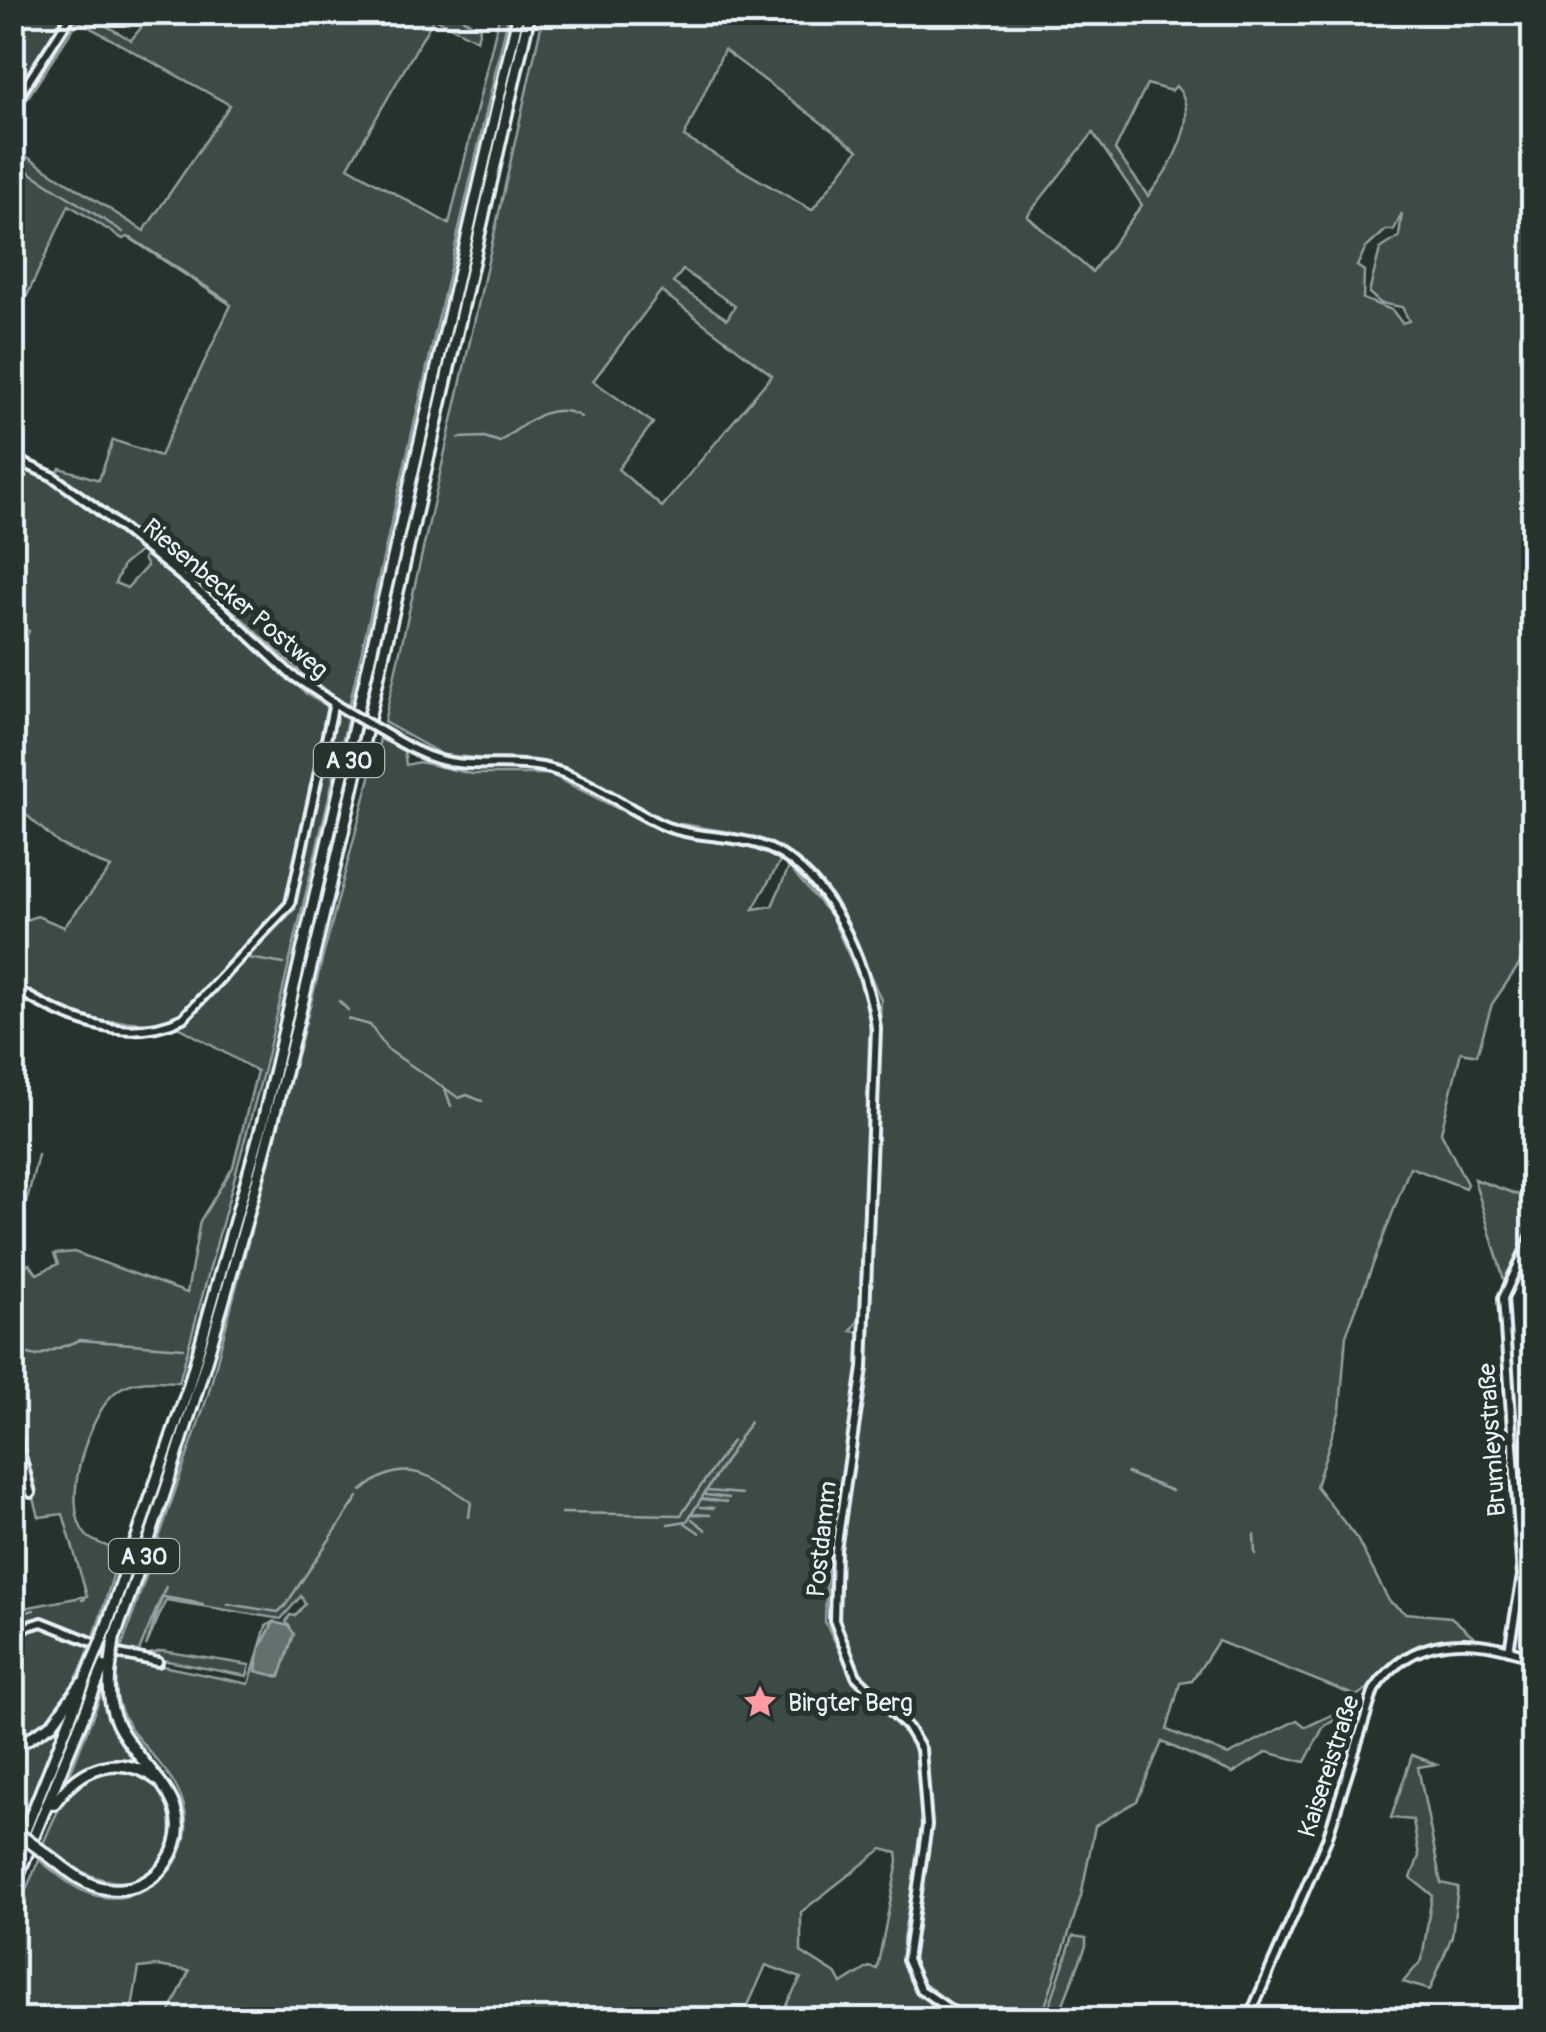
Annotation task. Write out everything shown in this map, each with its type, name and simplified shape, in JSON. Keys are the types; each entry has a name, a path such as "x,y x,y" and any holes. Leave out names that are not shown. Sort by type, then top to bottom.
{"highway":[{"name":"A 30","path":"12,1890 104,1660 188,1388 262,1121 519,12"},
{"name":"A 30","path":"109,1636 198,1391 264,1161 346,824 530,12"},
{"name":"A 30","path":"12,1864 92,1668 104,1660"},
{"path":"12,1829 100,1888 119,1890 145,1882 161,1870 177,1843 177,1812 168,1791 115,1720 104,1660"},
{"path":"12,1749 52,1724 92,1668"},
{"path":"42,1823 67,1787 92,1768 128,1766 149,1774 168,1791"}],"street":[{"path":"12,107 73,12"},
{"name":"Riesenbecker Postweg","path":"12,458 52,476 94,507 220,608 290,674 402,743 462,766 555,770 663,825 756,844 786,857 828,902 872,1004"},
{"path":"12,988 65,1019 108,1027 161,1029 183,1018 290,904 336,704"},
{"name":"Postdamm","path":"872,1004 876,1028 862,1368 836,1550 834,1620 856,1676 909,1729 921,1749 928,1794 927,1825 907,1960 920,1988 965,2020"},
{"name":"Brumleystraße","path":"1509,1650 1522,1576 1503,1298 1534,1231"},
{"path":"12,1422 31,1493"},
{"path":"12,1631 42,1622 92,1642"},
{"name":"Kaisereistraße","path":"1248,2020 1326,1839 1374,1690 1383,1676 1405,1656 1439,1644 1462,1642 1534,1658"},
{"path":"119,1654 158,1662"}],"shaded area":[{"path":"154,12 451,12 480,28 477,40 434,18 348,167 449,224 500,13 509,13 349,706 304,675 228,606 57,474 60,468 99,480 113,440 160,456 231,305 128,237 123,239 69,205 13,326 13,148 144,231 230,105 78,21 13,120 13,110 76,13 84,13 131,40"},
{"path":"13,13 69,13 13,102"},
{"path":"544,13 1533,13 1533,923 1519,965 1492,1004 1477,1055 1461,1052 1441,1132 1467,1184 1465,1188 1410,1167 1346,1335 1340,1410 1316,1486 1357,1539 1389,1601 1405,1613 1451,1617 1479,1641 1452,1639 1419,1646 1356,1696 1218,1641 1192,1681 1180,1683 1167,1730 1228,1755 1297,1720 1306,1727 1359,1702 1362,1706 1324,1726 1305,1762 1267,1752 1233,1773 1162,1742 1137,1801 1095,1826 1081,1896 1041,2019 973,2019 919,1980 911,1956 930,1836 928,1763 914,1730 862,1677 845,1648 838,1621 839,1559 866,1366 881,1000 848,924 805,867 773,846 730,832 663,821 593,781 553,765 443,755 384,722","holes":["724,50 858,150 812,210 684,137","1147,84 1171,91 1176,86 1183,98 1185,126 1174,157 1148,196 1115,150","1093,133 1142,205 1092,272 1027,216","1402,213 1399,237 1380,249 1369,293 1380,303 1402,307 1409,321 1402,323 1392,310 1363,299 1364,271 1357,266 1365,249 1386,230 1394,230","683,270 735,306 727,319 673,283","661,291 772,375 662,507 618,469 653,423 593,381"]},
{"path":"13,465 54,482 141,550 123,565 115,583 127,588 147,566 143,559 146,554 234,623 306,694 327,706 289,900 181,1014 158,1022 115,1025 94,1021 13,982 13,964 21,967 13,959 13,924 37,916 64,927 111,868 59,844 13,803 12,666 29,631 13,622"},
{"path":"337,710 348,717 263,1073 179,1382 147,1381 125,1386 107,1401 97,1417 81,1459 78,1521 89,1538 121,1551 95,1633 72,1686 37,1729 13,1743 13,1610 87,1596 63,1514 39,1517 13,1418 12,1268 30,1264 37,1274 58,1264 54,1254 74,1252 187,1293 200,1221 233,1167 257,1071 179,1027 295,909 332,715"},
{"path":"380,739 404,750 406,765 419,762 472,774 549,774 668,834 745,845 781,860 753,909 772,906 789,867 831,916 860,980 870,1015 860,1318 851,1331 861,1332 854,1418 827,1571 825,1622 857,1685 904,1730 917,1754 923,1829 903,1938 905,1970 918,1992 958,2019 778,2019 801,1978 766,1965 742,2019 13,2020 13,1919 39,1860 84,1891 124,1897 140,1893 166,1875 183,1847 184,1805 174,1784 120,1709 115,1686 119,1657 249,1684 266,1626 274,1622 260,1648 256,1671 289,1626 286,1622 290,1615 295,1616 305,1604 301,1596 281,1619 166,1600 146,1646 166,1586 139,1651 135,1655 120,1652 208,1395","holes":["882,1849 897,1853 898,1862 877,1969 869,1967 842,1984 837,1975 801,1952 801,1912","157,1966 189,1971 168,2016 131,2013 139,1968"]},
{"path":"1474,1179 1533,1200 1533,1225 1504,1280"},
{"path":"1515,1471 1533,1473 1533,1556 1524,1557"},
{"path":"274,1622 289,1626 294,1634 280,1677 256,1671 260,1648"},
{"path":"162,1651 250,1665 247,1676 151,1658 150,1654"},
{"path":"103,1690 142,1761 139,1766 104,1761 67,1781"},
{"path":"66,1715 21,1826 13,1822 12,1752 45,1734"},
{"path":"1412,1755 1436,1764 1418,1767 1441,1883 1458,1887 1452,1936 1430,1990 1403,1982 1422,1960 1432,1895 1411,1878 1419,1856 1413,1820 1391,1818"},
{"path":"109,1770 126,1770 152,1784 167,1806 171,1832 164,1856 147,1875 121,1882 86,1873 43,1844 64,1802 82,1781"},
{"path":"1073,1936 1086,1938 1086,1946 1057,2019 1045,2019"}],"waterway":[{"path":"12,161 123,232"},
{"path":"131,238 228,301"},
{"path":"459,438 484,437 500,442 548,412 570,412 581,417"},
{"path":"249,958 284,964"},
{"path":"174,1018 206,990"},
{"path":"339,1001 348,1010"},
{"path":"348,1019 370,1025 387,1049 459,1098 467,1095 482,1101"},
{"path":"110,1021 158,1023"},
{"path":"445,1089 451,1106"},
{"path":"26,1204 38,1155"},
{"path":"12,1350 37,1356 80,1340 183,1348"},
{"path":"668,1524 687,1521 750,1422"},
{"path":"561,1513 681,1515 732,1441"},
{"path":"362,1491 391,1474 417,1473 444,1484 471,1502 469,1517"},
{"path":"1127,1473 1172,1491"},
{"path":"708,1491 742,1494"},
{"path":"706,1495 729,1498"},
{"path":"228,1604 278,1612 358,1497"},
{"path":"703,1499 726,1502"},
{"path":"700,1507 714,1508"},
{"path":"692,1514 710,1515"},
{"path":"692,1519 706,1530"},
{"path":"685,1523 700,1533"},
{"path":"1254,1535 1255,1554"},
{"path":"164,1597 203,1604"},
{"path":"12,1616 34,1610"},
{"path":"12,2014 29,2020"}],"place":[{"name":"Birgter Berg","path":"760,1702"}]}
